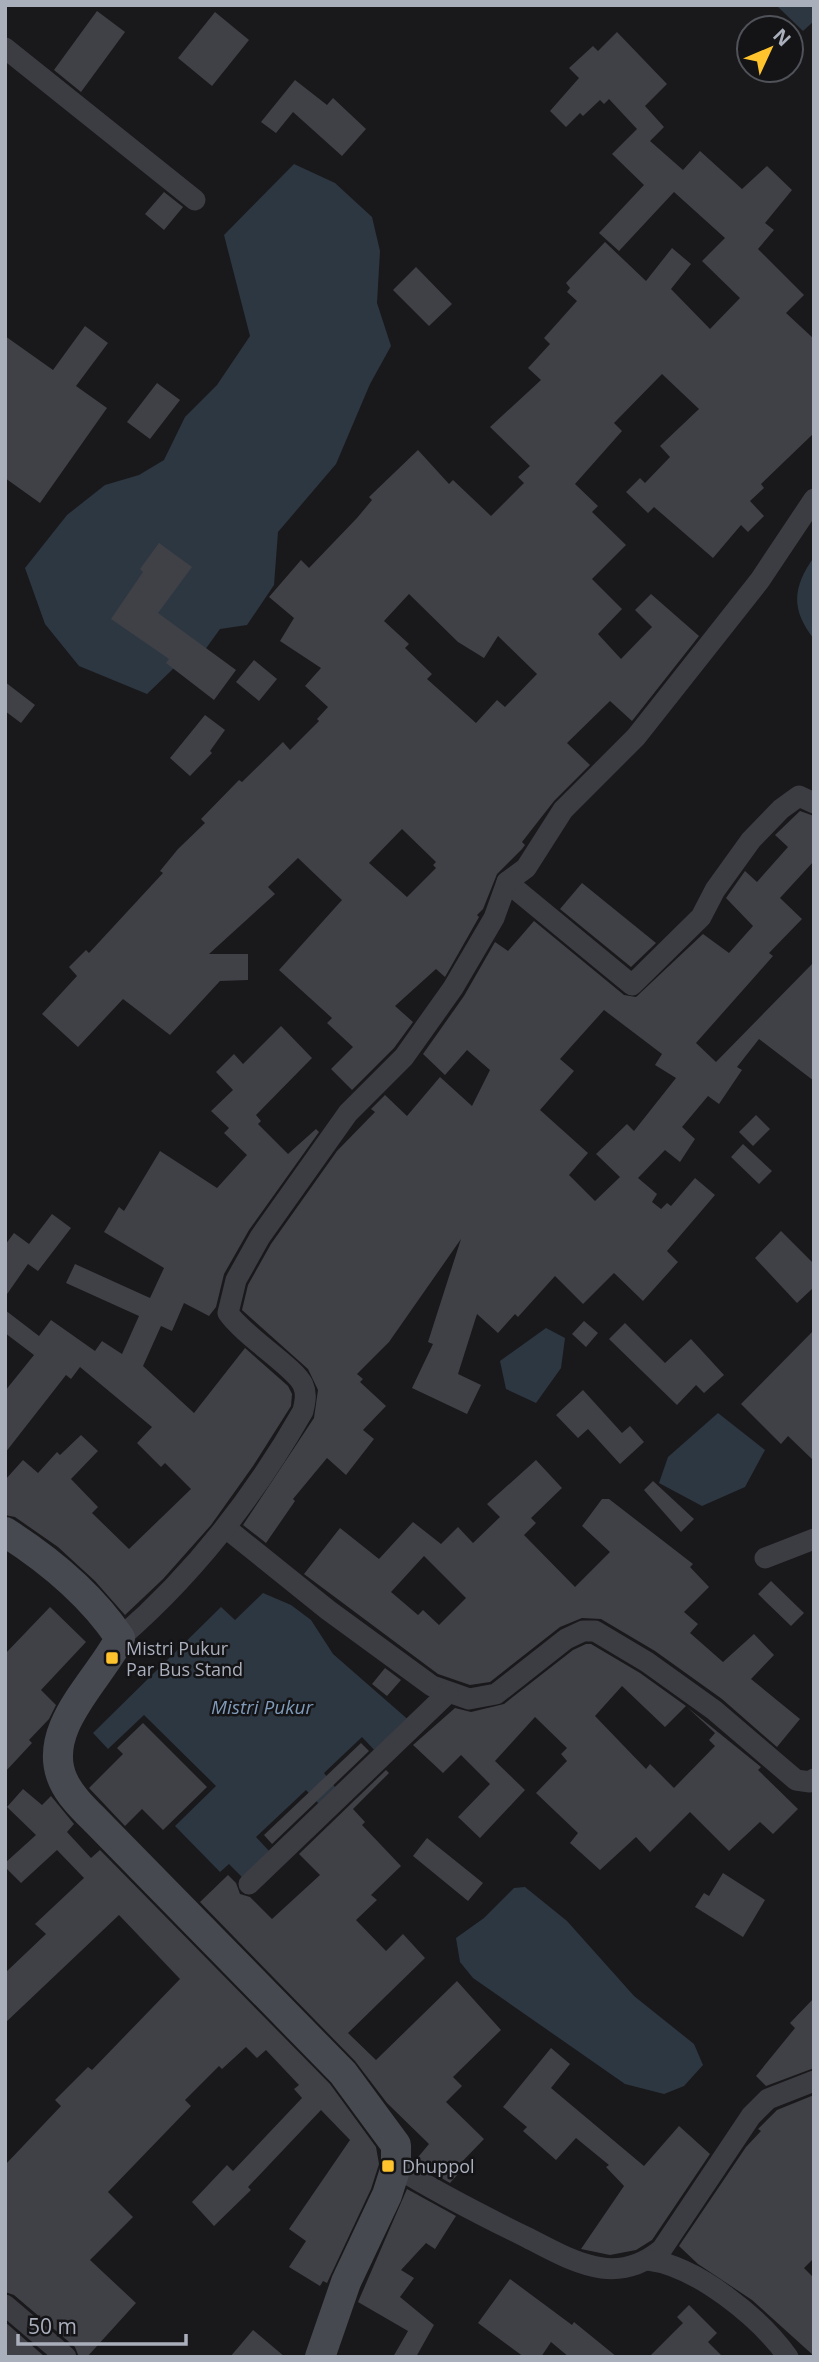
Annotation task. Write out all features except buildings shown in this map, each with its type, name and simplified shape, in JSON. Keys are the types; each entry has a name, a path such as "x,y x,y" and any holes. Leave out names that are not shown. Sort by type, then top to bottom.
{"street":[{"path":"5,48 195,200"},
{"path":"320,2357 346,2282 375,2223 396,2167 396,2145 343,2073 97,1822 63,1782 58,1765 65,1727 120,1638 169,1593 226,1528 303,1411 306,1396 302,1382 247,1336 228,1313 236,1280 260,1237 348,1113 404,1057 453,988 494,918 507,882 526,867 568,804 636,737 760,580 814,499"},
{"path":"507,882 632,985 701,917 715,890 751,840 780,809 799,796 814,803"},
{"path":"226,1528 399,1664 448,1693 469,1699 496,1694 566,1639 583,1631 595,1631 647,1662 732,1723 796,1780 810,1782 814,1779"},
{"path":"5,1532 30,1548 75,1586 120,1638"},
{"path":"765,1558 814,1539"},
{"path":"249,1884 448,1693"},
{"path":"396,2167 482,2215 579,2263 605,2268 629,2266 648,2260 662,2249 751,2116 768,2099 814,2081"},
{"path":"648,2260 666,2262 708,2285 756,2323 788,2357"},
{"path":"5,2305 66,2357"}],"water":[{"path":"776,5 814,5 814,21 805,29 805,14 785,14"},
{"path":"294,164 335,183 372,217 380,251 377,303 391,346 370,384 336,464 278,532 274,585 247,625 220,629 199,658 175,667 147,694 79,666 45,624 25,568 67,515 105,485 139,475 164,460 185,417 217,385 250,336 224,235"},
{"path":"814,557 814,639 801,618 797,599 801,579"},
{"path":"546,1328 565,1338 561,1368 536,1403 506,1389 500,1361"},
{"path":"718,1413 765,1450 745,1487 702,1506 659,1483 668,1457"},
{"name":"Mistri Pukur","path":"263,1593 291,1605 311,1620 333,1654 412,1723 379,1755 362,1737 324,1773 338,1791 321,1806 306,1790 256,1837 270,1852 243,1878 229,1864 220,1872 175,1826 216,1786 144,1715 108,1749 93,1733 221,1607 235,1620"},
{"path":"525,1887 567,1921 634,1996 694,2044 703,2065 684,2086 664,2094 625,2084 473,1978 460,1962 456,1938 484,1918 514,1888"}],"place":[{"name":"Mistri Pukur Par Bus Stand","path":"112,1658"},
{"name":"Dhuppol","path":"388,2166"}]}
